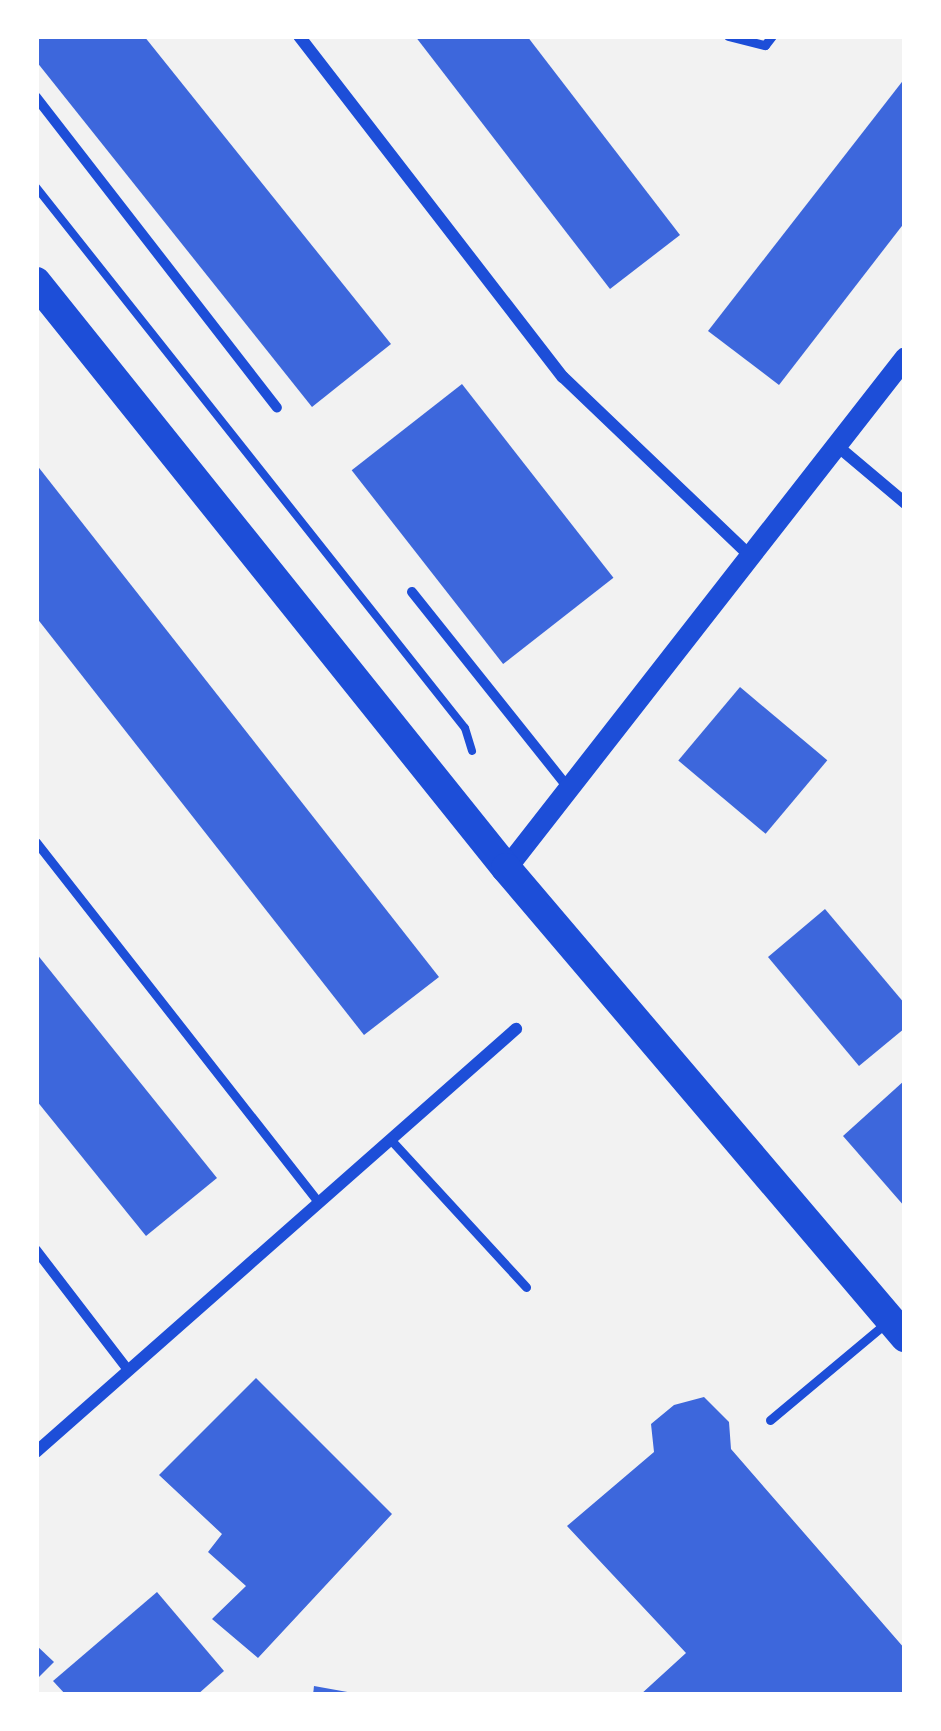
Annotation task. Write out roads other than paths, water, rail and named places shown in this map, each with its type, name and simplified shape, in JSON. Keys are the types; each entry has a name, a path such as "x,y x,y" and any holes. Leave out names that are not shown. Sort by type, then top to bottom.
{"main road":[{"path":"36,282 506,868 897,1328"}],"street":[{"path":"299,36 563,376 749,555"},
{"path":"36,98 277,408"},
{"path":"506,868 905,357"},
{"path":"836,444 905,503"},
{"path":"412,592 568,787"},
{"path":"36,1452 516,1029"},
{"path":"36,1250 128,1370"}],"lane":[{"path":"728,36 765,46 772,36"},
{"path":"36,842 318,1202"},
{"path":"390,1139 526,1287"},
{"path":"770,1420 897,1328"}]}
